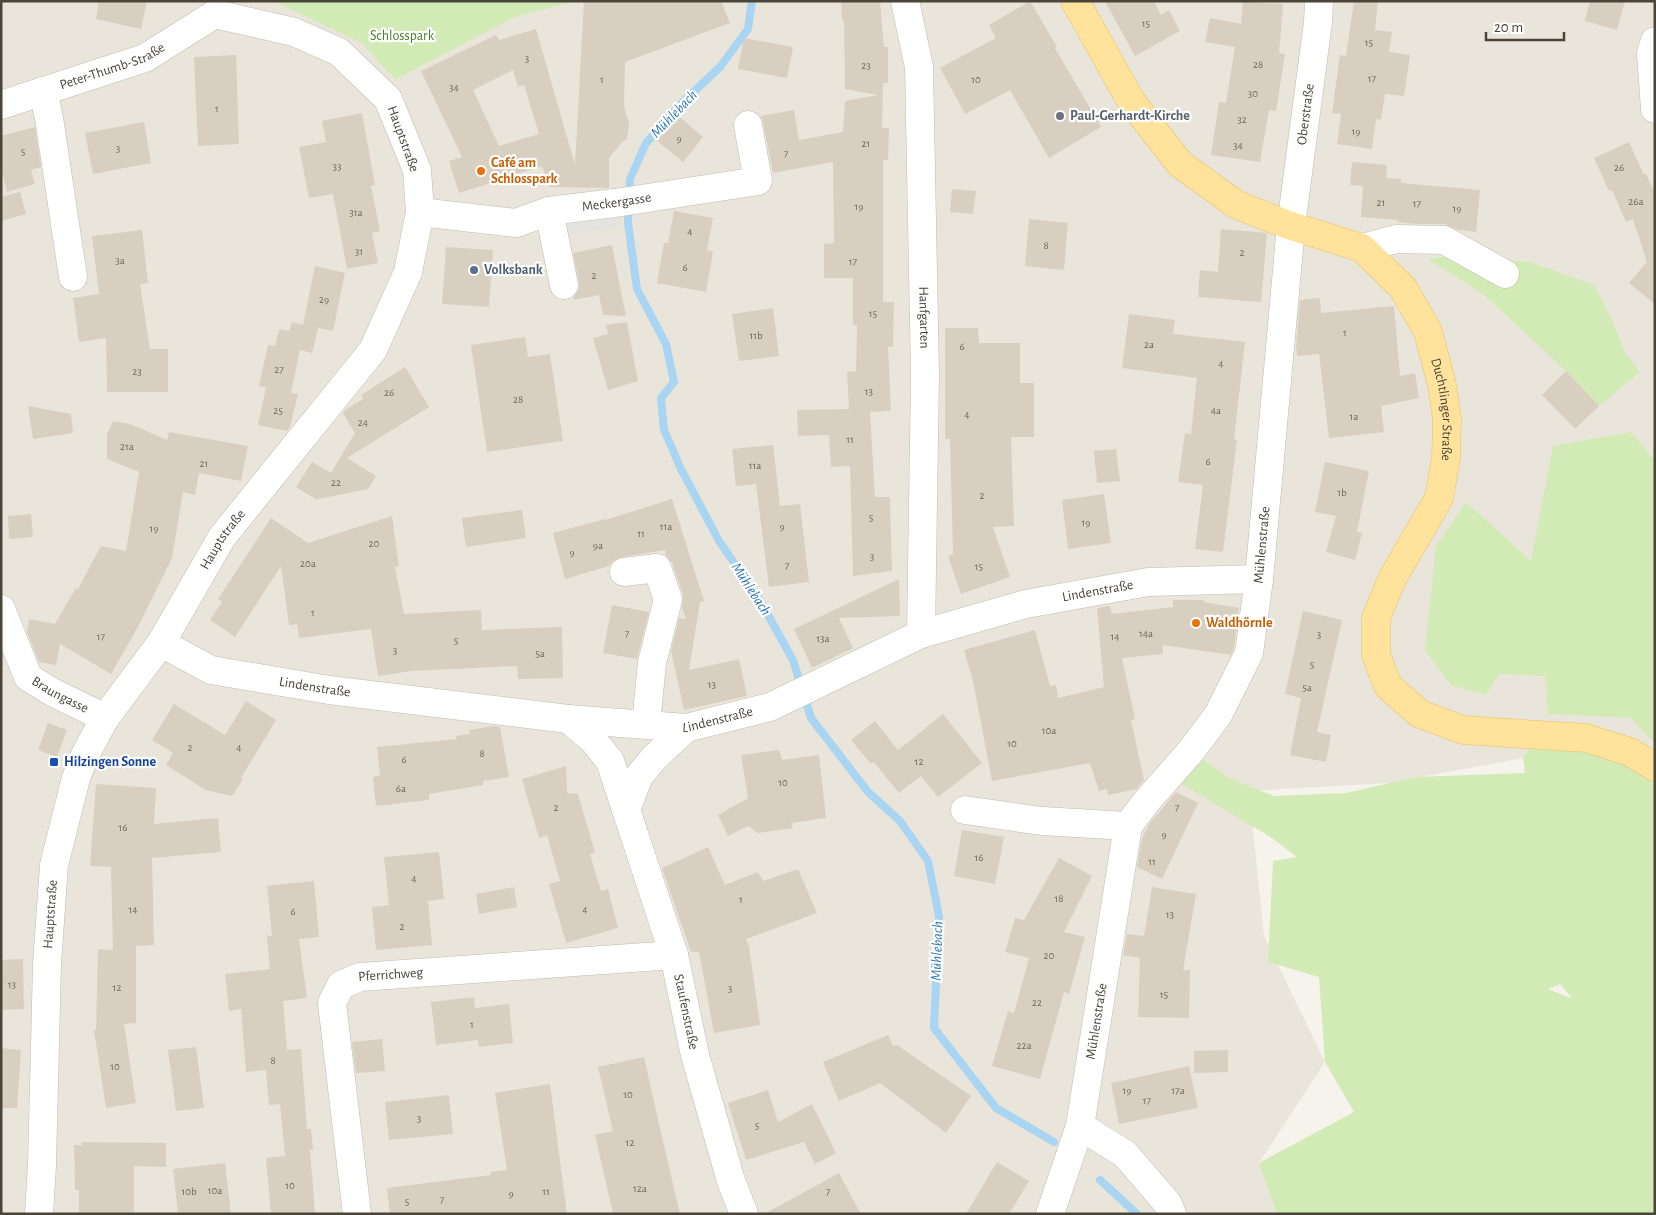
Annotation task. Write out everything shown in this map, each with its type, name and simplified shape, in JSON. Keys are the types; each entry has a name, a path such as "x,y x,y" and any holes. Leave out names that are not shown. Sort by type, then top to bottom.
{"main road":[{"name":"Duchtlinger Straße","path":"1075,1 1131,101 1180,164 1237,205 1291,226 1362,248 1403,288 1428,332 1442,385 1447,419 1446,458 1439,498 1392,579 1376,618 1376,655 1388,686 1420,714 1463,730 1586,738 1630,752 1655,767"}],"street":[{"name":"Hanfgarten","path":"905,1 919,67 925,375 921,634"},
{"name":"Oberstraße","path":"1291,226 1318,22 1319,1"},
{"name":"Peter-Thumb-Straße","path":"1,105 145,58 213,8"},
{"name":"Hauptstraße","path":"38,1214 42,1166 47,964 54,865 76,778 85,755 105,718 161,643 222,537 373,350 408,272 420,212 417,170 388,99 380,90 339,52 294,32 213,8"},
{"path":"1655,41 1651,53 1655,109"},
{"path":"43,91 49,118 73,277"},
{"name":"Meckergasse","path":"420,212 516,223 549,211 645,199 758,180 748,125"},
{"path":"549,211 564,285"},
{"name":"Mühlenstraße","path":"1050,1214 1080,1126 1128,826 1218,715 1249,653 1259,579 1291,226"},
{"path":"1362,248 1396,239 1444,240 1505,274"},
{"path":"624,572 657,568 668,599 652,663 646,724"},
{"name":"Lindenstraße","path":"161,643 211,670 328,690 568,719 686,728 770,707 921,634 1026,604 1148,582 1259,579"},
{"name":"Braungasse","path":"1,609 28,677 52,692 105,718"},
{"name":"Staufenstraße","path":"568,719 593,740 610,761 674,955 695,1055 731,1182 744,1214"},
{"path":"626,810 639,776 654,758 686,728"},
{"path":"965,810 1042,821 1128,826"},
{"name":"Pferrichweg","path":"358,1214 332,1003 341,985 360,976 674,955"},
{"path":"1080,1126 1125,1154 1168,1204 1172,1214"}],"shaded area":[{"path":"1,1 1655,1 1655,816 1541,731 1523,758 1388,783 1249,791 1264,936 1325,1062 1259,1163 1277,1214 1,1214"},
{"path":"619,212 621,227 563,236 560,222"}],"green space":[{"name":"Schlosspark","path":"273,1 575,1 515,17 396,79 362,43"},
{"path":"1453,256 1529,262 1594,285 1612,320 1625,353 1640,372 1599,406 1566,371 1483,294 1428,259"},
{"path":"1631,432 1655,461 1655,744 1631,718 1548,714 1545,676 1499,674 1486,695 1451,685 1425,650 1436,546 1466,502 1531,561 1553,446"},
{"path":"1541,731 1655,767 1655,1214 1277,1214 1259,1163 1354,1112 1325,1062 1319,977 1268,962 1273,861 1297,857 1272,838 1169,776 1191,751 1229,778 1274,796 1346,793 1416,777 1525,773 1523,758","holes":["1560,984 1571,998 1548,989"]}],"building":[{"path":"99,1 147,1 141,29 96,19"},
{"path":"584,1 721,1 730,23 625,62 624,107 629,123 627,140 623,141 609,158 609,188 550,187 542,166 459,193 449,161 462,157 421,71 496,35 499,40 536,29 575,165","holes":["513,70 518,87 524,85 539,134 499,146 473,90"]},
{"path":"841,1 880,1 884,47 888,47 888,83 883,83 882,128 889,128 888,160 883,160 883,302 894,302 893,347 888,347 891,411 870,412 875,497 890,497 892,571 853,576 850,466 831,467 829,435 798,436 797,410 849,409 847,372 856,371 857,325 853,325 853,278 824,278 824,244 834,243 833,162 773,173 761,116 794,110 799,140 843,132 845,101 878,95 845,89 844,21 842,21"},
{"path":"1030,1 1101,127 1049,158 1010,90 965,114 940,68 996,38 989,25"},
{"path":"1105,1 1154,1 1161,15 1169,10 1180,31 1135,56"},
{"path":"1354,1 1378,1 1375,30 1392,32 1389,52 1410,55 1404,96 1385,94 1381,120 1376,119 1372,149 1337,144 1341,114 1332,113 1340,55 1346,56"},
{"path":"1590,1 1625,1 1617,30 1585,21"},
{"path":"1243,2 1283,4 1279,53 1285,54 1276,111 1269,110 1260,162 1211,155 1219,102 1226,103 1235,47 1205,42 1210,18 1241,24"},
{"path":"744,38 793,47 787,78 738,69"},
{"path":"236,55 239,144 198,146 194,57"},
{"path":"362,113 375,185 371,186 380,231 372,233 378,263 347,269 333,194 309,198 299,147 326,142 322,121"},
{"path":"676,114 703,137 683,162 655,139"},
{"path":"144,122 151,163 93,174 85,133"},
{"path":"35,127 41,167 31,170 35,184 7,192 1,168 1,136"},
{"path":"1629,142 1644,175 1646,174 1655,193 1655,304 1629,283 1647,262 1633,219 1626,222 1612,190 1609,191 1594,158"},
{"path":"1352,162 1387,165 1386,178 1401,179 1401,183 1480,190 1476,232 1459,230 1444,224 1416,224 1398,222 1398,220 1361,217 1363,186 1350,185"},
{"path":"952,189 976,191 973,214 950,212"},
{"path":"20,192 26,214 1,221 1,197"},
{"path":"674,211 713,218 707,250 713,252 706,292 657,283 664,243 668,243"},
{"path":"1029,219 1068,223 1064,270 1025,266"},
{"path":"1221,229 1267,233 1261,302 1198,297 1200,270 1218,272"},
{"path":"142,230 148,283 140,284 150,349 168,349 168,392 107,392 106,338 79,342 73,298 99,294 92,236"},
{"path":"612,245 626,316 603,315 599,295 574,300 579,289 579,282 573,253"},
{"path":"446,247 493,250 489,307 442,304"},
{"path":"315,266 345,273 333,331 305,325 318,328 312,353 300,350 291,393 298,394 290,427 287,431 258,425 266,387 259,386 268,345 275,346 279,329 289,331 292,322 303,325"},
{"path":"1320,298 1321,313 1394,306 1400,376 1415,373 1419,398 1381,406 1384,432 1329,438 1319,354 1297,356 1296,346 1300,300"},
{"path":"773,308 779,356 739,361 732,314"},
{"path":"1129,314 1175,320 1173,334 1245,342 1234,440 1237,440 1223,552 1195,549 1203,485 1178,482 1185,433 1191,434 1197,378 1122,368"},
{"path":"627,322 638,381 608,390 593,338 608,334 606,325"},
{"path":"945,328 978,328 979,343 1020,343 1020,383 1034,383 1034,437 1011,437 1014,526 993,527 1010,577 961,594 948,556 953,554 950,439 945,439"},
{"path":"525,337 528,357 550,354 563,441 487,452 471,345"},
{"path":"405,367 429,407 347,458 376,476 368,489 314,500 296,487 312,462 331,473 355,433 343,413 345,410 363,399 361,395"},
{"path":"1566,371 1599,406 1575,429 1542,395"},
{"path":"28,406 71,414 73,433 33,439"},
{"path":"113,421 130,424 167,440 169,432 248,446 241,481 199,473 195,495 183,492 172,558 139,625 111,674 60,644 56,665 39,662 27,632 29,619 55,624 76,588 78,589 101,546 126,551 139,472 107,459 107,434"},
{"path":"773,445 780,506 800,504 809,582 769,587 756,484 736,486 732,449"},
{"path":"1116,449 1120,481 1097,483 1094,451"},
{"path":"1325,462 1369,471 1357,532 1362,533 1355,560 1326,552 1336,516 1315,512"},
{"path":"1104,494 1111,543 1068,549 1062,500"},
{"path":"672,499 704,601 700,602 689,670 739,659 747,696 684,710 671,651 679,618 686,619 682,608 683,594 672,563 666,556 665,550 622,557 614,560 609,566 565,579 553,533 605,520"},
{"path":"522,510 526,538 466,547 462,518"},
{"path":"31,514 33,537 9,539 8,516"},
{"path":"392,516 399,566 395,567 404,614 481,610 482,630 562,627 563,678 518,679 517,666 411,671 378,676 371,629 299,638 297,624 289,625 281,566 235,637 210,620 222,602 218,599 271,518 308,543"},
{"path":"899,579 900,616 839,618 853,648 812,668 794,629"},
{"path":"1173,600 1204,600 1204,602 1239,608 1234,648 1231,655 1163,645 1163,654 1122,658 1135,719 1131,720 1144,780 1137,789 1108,795 1107,789 1099,791 1090,763 992,781 973,681 964,650 1035,630 1050,686 1056,685 1058,698 1104,687 1097,608 1110,606 1112,614 1173,607"},
{"path":"612,605 649,612 637,659 603,653"},
{"path":"1303,611 1342,620 1317,732 1331,735 1326,762 1290,755 1301,698 1285,694"},
{"path":"246,701 276,720 232,796 206,790 166,765 173,753 152,740 174,704 225,735"},
{"path":"943,714 982,763 938,797 921,776 899,793 874,762 871,764 851,740 875,721 898,750"},
{"path":"48,723 67,730 57,757 38,750"},
{"path":"493,726 500,727 509,777 483,781 483,785 429,794 429,800 376,806 373,777 380,776 377,747 457,739 456,736 470,734 469,730"},
{"path":"779,750 782,760 819,755 826,818 791,823 793,828 758,833 748,826 728,836 718,815 748,798 741,755"},
{"path":"566,766 567,793 578,794 595,853 590,854 601,891 608,889 618,928 566,943 549,884 560,881 547,835 539,838 522,779"},
{"path":"96,784 156,788 154,824 218,818 221,852 152,858 154,945 136,946 136,1023 124,1024 136,1103 106,1108 94,1030 96,1030 98,949 113,950 111,867 90,866"},
{"path":"1176,792 1198,803 1162,879 1137,867 1142,839 1149,824"},
{"path":"962,830 1004,837 995,884 954,876"},
{"path":"708,847 725,885 758,872 763,881 798,869 817,913 746,939 749,946 760,1025 714,1033 699,952 691,952 662,868"},
{"path":"439,852 444,899 428,901 432,945 376,950 372,907 389,905 384,857"},
{"path":"1059,858 1092,876 1064,932 1085,937 1069,994 1064,992 1040,1079 992,1066 1008,1011 1014,1013 1029,958 1005,952 1015,918 1024,920"},
{"path":"314,881 319,937 299,939 307,998 283,1001 287,1050 301,1049 307,1129 311,1129 313,1149 310,1150 315,1213 271,1214 266,1158 285,1156 280,1104 269,1105 266,1070 246,1072 241,1009 229,1011 225,974 270,969 267,936 272,936 267,886"},
{"path":"514,887 517,907 479,914 476,894"},
{"path":"1152,887 1196,894 1183,970 1190,970 1189,1018 1138,1017 1140,958 1123,955 1127,934 1144,936"},
{"path":"23,959 24,1009 1,1010 1,960"},
{"path":"474,997 475,1008 509,1004 513,1043 479,1047 478,1040 436,1045 431,1002"},
{"path":"888,1035 893,1046 897,1045 971,1096 946,1133 880,1083 839,1101 823,1062"},
{"path":"382,1039 385,1071 356,1073 352,1042"},
{"path":"196,1047 204,1108 176,1111 168,1050"},
{"path":"1,1048 21,1050 17,1108 1,1108"},
{"path":"1228,1050 1228,1072 1194,1073 1194,1051"},
{"path":"644,1057 680,1214 613,1214 595,1135 613,1131 598,1067"},
{"path":"1189,1066 1198,1108 1119,1124 1111,1083"},
{"path":"550,1084 567,1214 390,1214 387,1188 491,1175 490,1172 507,1170 495,1093"},
{"path":"768,1090 778,1122 812,1104 836,1153 815,1164 804,1142 746,1160 728,1103"},
{"path":"449,1095 453,1134 389,1140 385,1102"},
{"path":"81,1142 166,1143 166,1167 134,1166 134,1214 79,1214 79,1190 75,1190 74,1145 82,1145"},
{"path":"997,1162 1029,1181 1009,1214 966,1214"},
{"path":"225,1163 231,1214 178,1214 173,1169"},
{"path":"839,1173 861,1214 764,1214"}],"waterway":[{"name":"Mühlebach","path":"752,1 748,29 720,67 682,103 646,143 630,179 628,223 637,289 666,344 674,382 661,398 664,430 681,469 719,541 758,597 793,660 811,718 868,792 900,821 928,861 939,916 934,1028 996,1108 1054,1142"},
{"name":"Mühlebach","path":"1100,1180 1137,1214"}],"place":[{"name":"Paul-Gerhardt-Kirche","path":"1060,116"},
{"name":"Café am Schlosspark","path":"481,171"},
{"name":"Volksbank","path":"474,270"},
{"name":"Waldhörnle","path":"1196,623"},
{"name":"Hilzingen Sonne","path":"54,762"}]}
